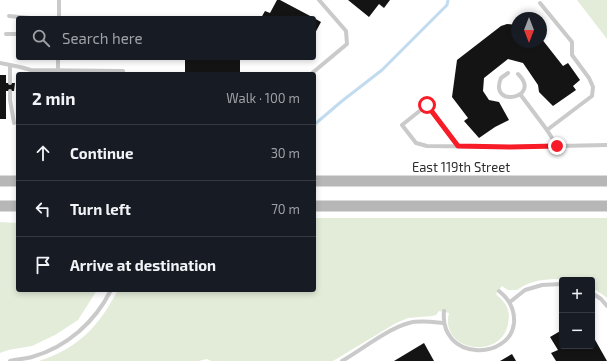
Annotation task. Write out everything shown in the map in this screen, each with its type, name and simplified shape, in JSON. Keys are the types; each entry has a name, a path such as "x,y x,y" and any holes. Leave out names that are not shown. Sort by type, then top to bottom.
{"main road":[{"path":"0,181 16,181"},
{"name":"East 119th Street","path":"316,181 607,181"},
{"path":"0,206 16,206"},
{"path":"316,206 607,206"}],"lane":[{"path":"59,0 59,16"},
{"path":"313,72 346,44 346,31 319,0"},
{"path":"540,3 572,42 572,55 589,78 593,87 592,96 547,130"},
{"path":"9,16 16,17"},
{"path":"6,34 16,34"},
{"path":"58,60 58,70"},
{"path":"0,63 31,70 123,72"},
{"path":"10,65 10,83"},
{"path":"508,73 501,78 499,86 500,90 506,97 510,98 520,94 524,89 522,78 518,74"},
{"path":"10,91 14,123"},
{"path":"520,94 557,146"},
{"path":"458,146 427,105 402,125 416,143 426,146 510,147 607,145"},
{"path":"510,302 525,290 542,285 559,284"},
{"path":"482,355 499,349 508,340 514,329 515,317 510,302 506,296 499,291"},
{"path":"10,361 31,357 55,349 93,319 110,292"},
{"path":"595,295 607,306"},
{"path":"444,311 443,322 446,335 453,345 464,352 476,355"},
{"path":"342,361 397,328 410,322 443,322"}],"green space":[{"path":"577,0 607,0 607,39"},
{"path":"316,218 607,218 607,298 595,290 595,277 559,277 559,279 534,282 517,290 508,290 502,286 496,294 503,300 507,307 509,314 508,324 503,336 494,343 484,347 472,347 461,343 453,336 448,326 449,313 439,311 436,315 408,318 396,323 333,361 211,361 207,359 199,361 39,361 53,356 77,342 95,325 117,292 316,292"},
{"path":"0,222 16,223 16,292 96,292 78,320 55,335 32,346 8,350 0,353"}],"building":[{"path":"277,0 280,0 310,16 262,16 265,11 270,13"},
{"path":"348,0 390,0 384,8 379,4 369,17"},
{"path":"316,19 321,22 316,31"},
{"path":"511,24 511,48 547,48 547,46 563,66 568,63 580,80 573,86 576,90 553,106 539,92 538,85 523,63 508,59 484,78 483,91 489,100 499,102 509,120 495,127 479,138 464,121 468,118 452,97 457,60 501,26"},
{"path":"185,60 240,60 240,72 185,72"},
{"path":"0,75 6,75 6,83 15,83 14,91 6,91 6,119 0,119"},
{"path":"559,332 559,349 595,349 595,340 607,361 556,361 551,353 558,350 550,337"},
{"path":"424,343 434,361 394,361"},
{"path":"512,354 516,361 500,361"}],"waterway":[{"path":"316,123 382,70 447,5 448,0"}],"route":[{"path":"427,105 458,146 557,146"}]}
